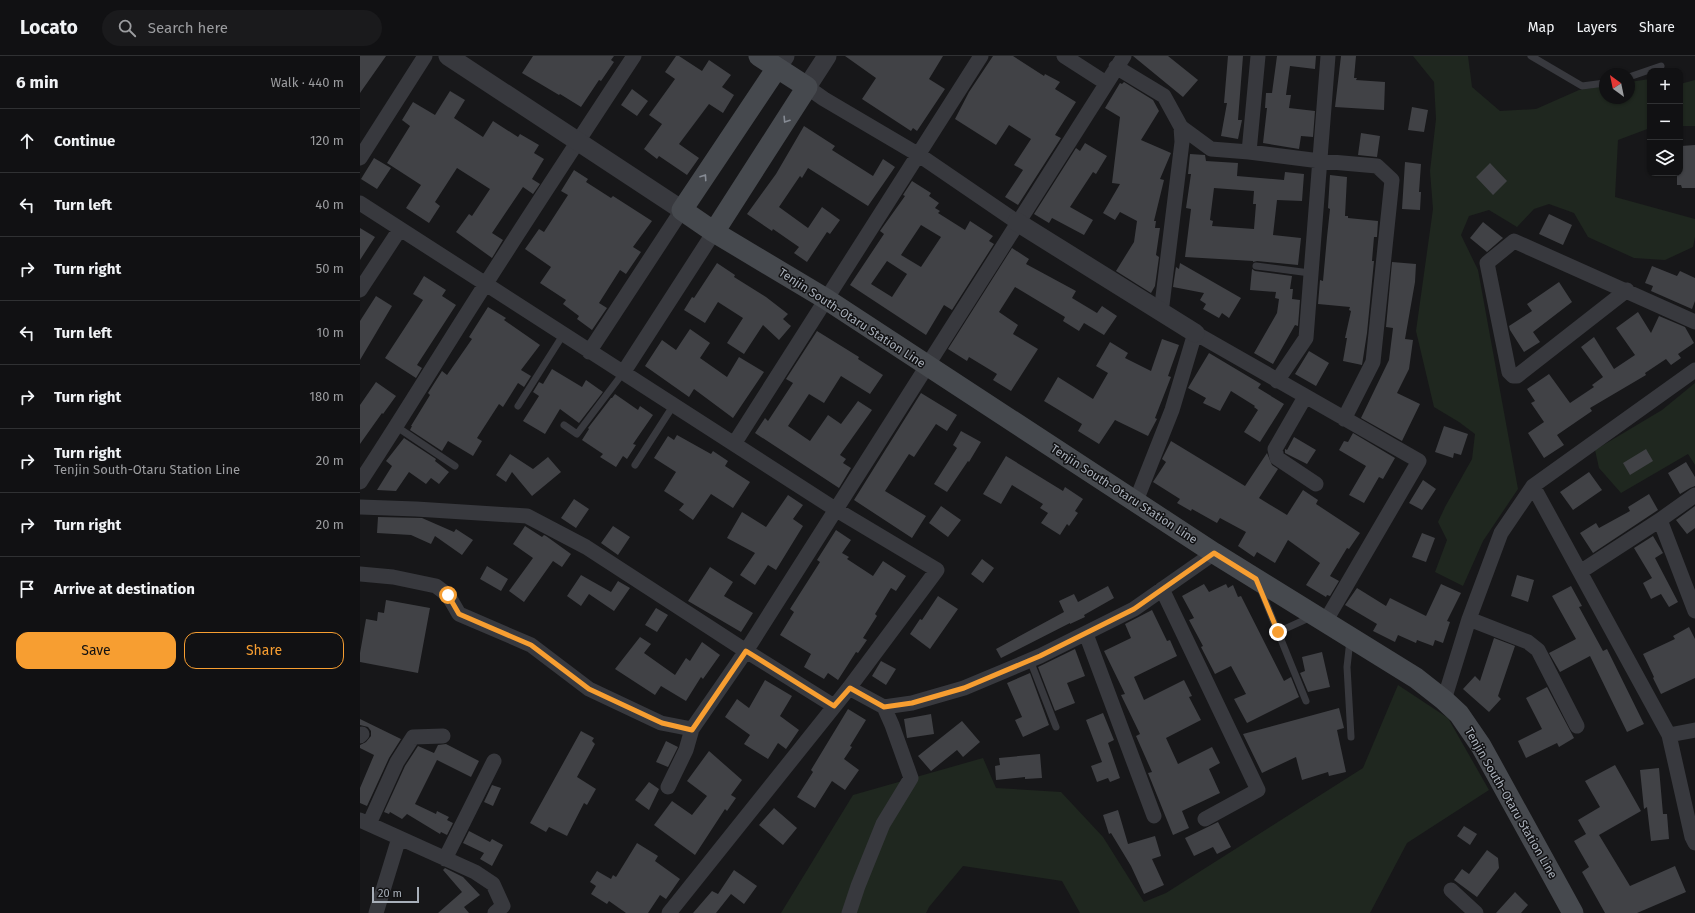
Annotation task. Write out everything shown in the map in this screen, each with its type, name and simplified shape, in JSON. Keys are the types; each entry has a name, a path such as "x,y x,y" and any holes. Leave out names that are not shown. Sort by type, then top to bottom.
{"main road":[{"path":"714,232 807,87 781,62 759,56"},
{"path":"682,210 781,62"},
{"name":"Tenjin South-Otaru Station Line","path":"682,210 714,232 826,299 926,366 1214,553 1416,678 1444,700 1459,714 1481,746 1573,913"}],"street":[{"path":"360,158 426,56"},
{"path":"448,56 682,210 589,352"},
{"path":"360,482 397,427 485,284 634,56"},
{"path":"827,56 807,87 824,99 919,155 1017,222 1161,313 1419,461 1320,618"},
{"path":"734,444 981,56"},
{"path":"1064,56 1106,83"},
{"path":"1248,152 1258,56"},
{"path":"1278,381 1306,338 1328,56"},
{"path":"668,787 686,750 692,730 746,651 1120,62 1164,96 1181,127 1182,142 1161,313"},
{"path":"1181,127 1211,149 1378,166 1392,180 1373,362 1344,419"},
{"path":"360,203 673,406 835,509 937,570 850,688 669,913"},
{"path":"360,290 400,229"},
{"path":"623,373 714,232"},
{"path":"1627,290 1517,376 1513,376 1509,372 1487,263 1514,241 1627,290 1695,322"},
{"path":"1136,501 1172,410 1195,333"},
{"path":"1444,700 1469,619 1501,534 1533,486 1695,370"},
{"path":"1306,397 1275,449 1277,458 1316,484"},
{"path":"1533,486 1669,735 1692,837 1695,843"},
{"path":"1580,572 1660,520 1695,495"},
{"path":"360,507 416,508 527,516 586,547 834,706"},
{"path":"1660,520 1695,611"},
{"path":"884,707 912,703 964,688 1086,634 1134,609 1214,553"},
{"path":"360,574 393,576 436,586 448,595 459,614 531,645 589,689 662,723 692,730"},
{"path":"1162,590 1258,790 1205,819"},
{"path":"1469,619 1528,642 1538,650 1577,726"},
{"path":"1086,634 1154,816"},
{"path":"848,913 883,824 910,778 892,725 884,707 850,688"},
{"path":"1669,735 1695,730"},
{"path":"443,736 413,737 397,762 364,822 475,872 493,884 503,906 496,913"},
{"path":"445,859 494,761"},
{"path":"376,913 399,838"},
{"path":"1451,890 1476,913"}],"lane":[{"path":"1531,56 1582,86 1599,84"},
{"path":"1635,75 1661,66"},
{"path":"1256,266 1310,273"},
{"path":"518,406 563,335"},
{"path":"564,425 578,434 623,373"},
{"path":"635,465 673,406"},
{"path":"397,427 454,466"},
{"path":"1256,579 1306,701"},
{"path":"1278,632 1320,618"},
{"path":"1350,638 1347,667 1351,737"},
{"path":"1030,660 1056,727"}],"shaded area":[{"path":"1413,56 1468,56 1472,87 1500,111 1536,109 1579,90 1599,87 1599,104 1635,104 1635,81 1647,79 1647,129 1618,140 1615,197 1695,219 1695,237 1693,247 1665,260 1634,258 1588,237 1574,213 1549,204 1534,209 1517,227 1489,210 1469,216 1461,235 1478,270 1518,489 1483,541 1463,586 1435,572 1447,540 1438,522 1472,459 1475,434 1459,422 1434,407 1416,331 1433,209 1430,171 1436,119 1434,82"},
{"path":"1695,80 1695,126 1683,126 1683,83"},
{"path":"1695,383 1695,465 1688,454 1621,493 1599,468 1595,450 1662,410"},
{"path":"1398,685 1448,718 1489,790 1407,843 1370,913 1080,913 1062,881 963,866 929,907 926,913 781,913 853,795 983,758 996,788 1061,792 1103,837 1144,902 1166,893 1363,768"}],"building":[{"path":"360,56 386,56 360,93"},
{"path":"533,56 614,56 611,60 614,62 601,81 599,80 581,107 522,73"},
{"path":"676,56 679,56 702,71 709,60 731,75 722,87 734,95 723,113 709,104 679,144 699,158 687,175 659,156 657,159 644,149 662,124 649,115 675,79 665,72"},
{"path":"845,56 943,56 929,79 945,89 917,131 913,128 911,131 862,99 876,78"},
{"path":"993,56 1013,56 1044,76 1045,74 1060,82 1055,89 1076,102 1055,135 1061,138 1018,205 1005,197 1023,170 1014,165 1031,139 1009,125 996,145 955,119 969,92"},
{"path":"1133,56 1168,56 1198,80 1183,97"},
{"path":"1228,56 1243,56 1238,120 1242,120 1238,139 1221,136 1227,103 1224,103"},
{"path":"1277,56 1316,56 1315,69 1290,66 1286,95 1291,95 1289,108 1315,111 1313,137 1301,136 1299,149 1263,143 1267,108 1265,108 1266,93 1272,93"},
{"path":"1341,56 1356,56 1354,78 1357,78 1356,80 1385,82 1384,110 1335,107"},
{"path":"1124,82 1153,100 1159,111 1141,140 1171,153 1160,179 1164,180 1154,221 1156,221 1155,228 1160,228 1156,255 1159,257 1155,286 1151,293 1116,271 1134,242 1137,221 1120,212 1115,220 1103,213 1120,184 1112,183 1120,117 1105,108 1120,83 1122,84"},
{"path":"632,89 648,101 637,116 621,105"},
{"path":"450,91 465,100 454,118 483,137 493,121 518,137 520,134 539,145 534,153 544,159 532,179 540,184 533,194 523,187 492,233 503,240 492,258 456,232 469,214 472,216 490,189 457,168 435,202 440,206 429,223 406,208 421,185 387,163 410,126 402,120 413,102 435,115"},
{"path":"1412,107 1428,110 1424,132 1408,130"},
{"path":"804,126 835,146 832,150 873,176 883,159 895,167 868,206 808,168 802,178 800,176 779,207 808,228 822,207 840,220 830,234 827,232 807,262 794,253 799,247 773,229 772,231 747,214 776,174"},
{"path":"1361,133 1380,136 1377,157 1358,155"},
{"path":"1085,143 1107,156 1096,174 1093,172 1070,207 1093,220 1084,235 1052,218 1049,223 1034,214 1076,148 1080,151"},
{"path":"1695,145 1695,188 1682,188 1681,185 1677,185 1677,176 1683,176 1683,146"},
{"path":"1190,154 1205,155 1206,161 1238,163 1237,176 1284,180 1285,172 1304,174 1302,201 1277,200 1273,235 1301,238 1298,265 1185,257 1191,209 1186,208 1191,174 1188,174","holes":["1214,188 1254,191 1253,204 1256,204 1254,229 1212,226 1213,221 1210,220"]},
{"path":"374,158 391,168 377,189 361,179"},
{"path":"1405,162 1421,164 1419,192 1421,192 1420,210 1402,209"},
{"path":"1490,163 1507,181 1493,195 1476,177"},
{"path":"574,170 588,179 586,182 611,198 613,196 652,221 633,247 641,252 626,274 620,270 599,303 607,308 592,330 577,319 579,316 563,304 566,300 540,283 551,267 525,249 539,229 544,232 568,195 561,191"},
{"path":"1330,175 1347,177 1345,216 1348,216 1348,218 1378,221 1377,237 1374,237 1372,261 1374,261 1367,333 1362,365 1343,361 1347,338 1345,338 1351,311 1349,310 1350,307 1318,304 1320,280 1323,281 1330,209 1328,208"},
{"path":"912,181 931,193 929,196 939,203 935,208 940,211 938,213 965,230 970,221 993,236 989,241 994,244 952,310 944,305 926,335 850,285 884,234 880,231 905,196 903,195","holes":["921,225 941,237 921,267 901,255","887,261 907,274 892,297 871,284"]},
{"path":"1549,214 1572,225 1563,245 1539,234"},
{"path":"1483,222 1503,238 1487,252 1470,238"},
{"path":"360,228 375,237 360,260"},
{"path":"1012,248 1029,259 1026,264 1076,291 1072,298 1097,313 1102,306 1117,316 1104,335 1084,323 1079,331 1063,321 1065,317 1015,287 999,312 1018,325 1013,334 1038,349 1011,391 993,380 997,374 969,357 967,361 948,349"},
{"path":"1392,262 1416,264 1415,282 1405,339 1413,340 1409,369 1397,393 1420,404 1402,441 1361,418 1389,360 1393,328 1386,327"},
{"path":"717,263 735,275 734,277 766,297 788,314 783,319 791,326 779,340 763,325 744,354 727,343 743,318 718,302 705,323 684,310 692,297 694,298"},
{"path":"1180,263 1241,298 1229,318 1222,313 1219,318 1203,309 1206,304 1200,300 1204,293 1173,287 1176,267 1179,269"},
{"path":"1652,266 1677,276 1680,271 1695,278 1695,301 1692,309 1651,291 1653,286 1645,283"},
{"path":"1252,269 1255,271 1292,276 1290,289 1293,289 1292,299 1300,300 1298,326 1295,325 1273,364 1254,353 1277,313 1279,299 1275,298 1276,292 1250,290"},
{"path":"424,276 446,290 442,296 456,305 417,365 422,368 416,378 385,358 423,300 413,294"},
{"path":"1559,282 1572,302 1533,332 1540,342 1524,352 1509,326 1532,311 1527,304"},
{"path":"376,296 392,306 360,360 360,321"},
{"path":"488,307 506,318 504,320 540,345 521,370 531,376 524,387 518,383 503,407 499,404 477,438 482,441 473,456 448,441 442,451 410,430 411,426 430,395 428,393 442,371 447,375 472,339 469,337"},
{"path":"1638,312 1651,333 1659,316 1685,327 1694,343 1678,354 1681,358 1671,365 1666,359 1645,373 1646,375 1590,408 1592,411 1557,435 1564,445 1544,458 1528,433 1544,422 1531,403 1535,401 1527,389 1549,374 1570,403 1594,387 1592,385 1603,377 1581,347 1594,337 1614,369 1635,355 1616,328"},
{"path":"690,329 710,343 700,358 727,377 739,357 764,372 733,418 694,389 689,397 645,366 662,340 676,350"},
{"path":"817,331 859,357 858,359 883,375 870,394 841,376 824,403 809,394 788,426 810,441 828,415 841,424 858,401 872,410 840,455 846,459 843,463 851,468 839,488 755,433 765,418 768,421 793,383 786,379"},
{"path":"1162,339 1179,345 1168,376 1171,377 1155,418 1157,419 1148,436 1115,420 1099,444 1078,431 1082,424 1044,401 1058,377 1093,399 1108,373 1096,366 1110,342 1128,353 1125,358 1151,371"},
{"path":"1309,351 1329,363 1316,386 1295,374"},
{"path":"1209,353 1261,384 1258,388 1284,404 1260,442 1244,432 1258,410 1254,407 1255,406 1231,391 1220,411 1203,403 1206,398 1188,388"},
{"path":"552,369 582,387 586,380 603,392 579,423 560,409 545,434 523,421 539,396 533,392 539,382 543,384"},
{"path":"376,382 396,396 360,444 360,405"},
{"path":"921,393 957,415 947,431 936,424 914,457 909,454 885,491 926,516 912,538 854,500"},
{"path":"615,394 638,410 640,406 653,415 633,444 636,445 627,459 623,456 616,467 600,457 603,454 582,440 589,429 588,428"},
{"path":"1444,426 1468,434 1461,455 1454,453 1453,458 1435,452"},
{"path":"961,431 981,442 969,462 968,461 947,492 934,484 957,448 953,445"},
{"path":"1353,433 1395,458 1383,479 1379,477 1364,503 1349,495 1366,466 1339,450 1344,441 1348,442"},
{"path":"677,435 711,454 713,451 728,461 725,466 750,482 733,508 711,494 693,520 679,510 684,504 664,491 676,472 654,458 668,436 674,440"},
{"path":"1294,437 1316,450 1307,464 1285,453 1285,449 1287,450"},
{"path":"404,438 436,459 435,461 449,472 439,484 431,478 426,484 409,472 396,491 377,490 392,466 386,461"},
{"path":"1171,441 1245,486 1267,453 1272,465 1278,469 1259,498 1287,515 1303,490 1318,500 1316,504 1360,533 1349,549 1347,548 1330,576 1339,581 1330,596 1327,595 1326,597 1306,585 1320,563 1288,540 1275,563 1257,552 1254,557 1238,546 1246,532 1220,518 1217,523 1192,509 1191,511 1177,503 1180,499 1153,482 1166,462 1162,459"},
{"path":"1646,449 1653,461 1630,475 1623,463"},
{"path":"510,454 533,469 548,457 561,472 532,496 512,472 506,482 496,475"},
{"path":"1006,456 1063,491 1065,487 1083,499 1075,511 1078,513 1069,526 1067,524 1060,535 1041,523 1048,513 1040,508 1043,504 1012,485 1001,504 983,494"},
{"path":"1686,462 1695,477 1695,486 1680,494 1668,473"},
{"path":"1589,472 1602,490 1573,510 1560,492"},
{"path":"1423,480 1436,489 1422,510 1409,503"},
{"path":"1649,494 1658,510 1593,553 1580,533 1596,523 1599,528 1630,511 1628,507"},
{"path":"788,495 803,505 793,519 803,526 776,570 768,565 755,585 740,575 755,553 727,538 742,512 766,527"},
{"path":"574,499 589,509 576,528 561,518"},
{"path":"941,506 961,520 948,537 929,523"},
{"path":"1695,506 1695,528 1687,534 1676,520"},
{"path":"378,517 422,518 454,532 456,529 473,540 462,555 435,536 431,544 411,535 377,533"},
{"path":"525,526 542,537 544,535 546,536 571,554 562,567 553,561 524,602 509,591 533,558 513,544"},
{"path":"613,526 630,537 618,555 601,543"},
{"path":"836,530 851,540 842,553 849,557 847,559 873,576 883,561 906,576 896,591 891,588 875,614 877,616 863,638 867,640 858,653 856,652 838,680 828,673 824,679 804,667 811,654 780,635 794,612 790,609 820,562 817,560"},
{"path":"1422,533 1435,538 1426,562 1412,557"},
{"path":"1653,536 1663,553 1655,558 1678,602 1669,607 1661,594 1651,599 1643,583 1652,578 1634,548"},
{"path":"982,559 994,568 983,583 971,574"},
{"path":"487,566 508,579 501,591 480,579"},
{"path":"710,567 733,582 724,596 753,613 741,632 688,601"},
{"path":"581,575 611,592 618,581 630,588 614,611 589,594 581,606 567,596"},
{"path":"1517,575 1534,580 1528,602 1511,596"},
{"path":"1204,584 1209,592 1226,584 1228,588 1233,585 1238,597 1241,596 1284,681 1291,677 1299,697 1247,723 1234,699 1246,694 1231,666 1215,674 1201,647 1203,646 1189,620 1194,618 1182,596"},
{"path":"1441,584 1461,593 1447,621 1450,622 1443,643 1435,640 1433,646 1417,640 1416,643 1398,635 1395,642 1373,631 1377,624 1345,605 1357,588 1386,606 1390,598 1426,616"},
{"path":"1108,586 1114,598 1084,615 1085,617 1001,658 996,649 1064,612 1059,601 1074,594 1078,602"},
{"path":"1571,586 1582,606 1579,607 1603,651 1607,649 1644,724 1627,732 1590,656 1560,672 1549,653 1576,639 1552,596"},
{"path":"938,596 958,609 930,649 910,634 920,619 922,620"},
{"path":"386,600 430,608 418,673 360,662 360,653 366,619 377,621 378,612 384,613"},
{"path":"656,608 668,615 657,632 645,625"},
{"path":"1152,610 1167,641 1170,640 1177,656 1134,677 1144,700 1184,680 1192,696 1189,697 1201,720 1166,738 1178,764 1212,747 1220,763 1209,769 1220,793 1182,811 1189,828 1173,835 1148,773 1152,772 1136,736 1140,734 1121,695 1125,694 1104,651 1131,638 1125,624"},
{"path":"1689,627 1695,639 1695,678 1661,694 1643,654 1675,639 1673,636"},
{"path":"640,637 651,644 644,653 675,675 686,658 690,661 702,642 720,655 703,679 701,677 686,701 661,686 655,695 615,669"},
{"path":"1494,638 1515,646 1498,696 1501,699 1489,712 1463,689 1475,676 1480,681"},
{"path":"1075,649 1085,676 1067,683 1075,703 1055,711 1038,667"},
{"path":"1322,652 1330,687 1308,692 1300,673 1305,671 1302,657"},
{"path":"881,661 896,669 886,685 872,676"},
{"path":"1030,673 1049,725 1023,737 1015,720 1022,717 1007,683"},
{"path":"765,680 792,696 780,716 799,730 786,749 778,743 768,759 744,744 750,735 725,717 737,699 749,708"},
{"path":"1547,687 1574,738 1559,747 1557,743 1526,758 1518,741 1542,729 1526,698"},
{"path":"1339,708 1344,728 1337,730 1346,772 1329,776 1328,772 1302,780 1296,757 1262,773 1243,734"},
{"path":"848,709 866,720 844,759 859,770 845,790 832,781 815,808 797,797 813,772 811,770"},
{"path":"1103,713 1114,740 1108,743 1120,778 1110,782 1108,778 1097,782 1091,766 1102,762 1086,720"},
{"path":"931,714 934,734 907,738 904,719"},
{"path":"360,719 401,739 389,758 367,806 360,803 360,788 374,755 360,748 360,745 366,742 371,736 371,731 368,727 360,725"},
{"path":"962,721 980,742 963,757 957,750 931,771 918,756"},
{"path":"581,731 594,738 592,741 595,744 577,777 596,789 587,805 584,803 567,836 549,827 546,832 530,823"},
{"path":"666,741 678,747 668,767 656,762"},
{"path":"446,744 479,761 471,777 437,760 415,804 436,814 437,811 449,817 447,820 453,823 447,835 441,832 440,834 407,814 402,819 390,812 389,814 384,812 405,766 418,746 434,753 438,745"},
{"path":"709,751 742,780 731,795 736,798 727,811 725,809 695,855 654,825 672,801 692,815 707,796 687,781"},
{"path":"1040,754 1042,778 1025,779 1025,777 996,780 995,766 1000,765 999,758"},
{"path":"1615,765 1641,811 1599,835 1630,886 1675,866 1686,892 1637,913 1605,913 1582,872 1589,867 1574,841 1586,834 1578,820 1600,807 1585,781"},
{"path":"1659,768 1663,814 1667,814 1669,839 1651,841 1647,807 1644,809 1640,770"},
{"path":"649,782 659,789 649,810 635,800"},
{"path":"492,785 501,788 493,806 484,802"},
{"path":"774,808 797,828 783,845 759,825"},
{"path":"1118,810 1128,844 1155,836 1161,856 1152,859 1164,885 1144,894 1131,866 1111,833 1109,834 1103,815"},
{"path":"1218,822 1231,847 1217,854 1213,847 1194,856 1185,838"},
{"path":"1464,826 1477,834 1470,845 1457,836"},
{"path":"469,831 490,842 492,839 503,845 492,866 480,859 484,853 463,843"},
{"path":"637,843 658,856 655,861 680,879 666,899 660,895 648,913 626,913 609,901 607,904 591,894 596,886 590,882 597,871 611,879 613,875 616,877"},
{"path":"1487,850 1498,858 1499,868 1477,897 1454,880 1462,869 1469,874"},
{"path":"445,868 463,877 480,895 464,907 469,913 438,913 462,892 443,870"},
{"path":"734,870 757,886 744,904 731,894 716,913 693,913 712,891 718,894"},
{"path":"1515,892 1528,905 1521,913 1496,913"}],"route":[{"path":"448,595 459,614 531,645 589,689 662,723 692,730 746,651 834,706 850,688 884,707 912,703 964,688 1072,641 1134,609 1214,553 1256,579 1278,632"}]}
